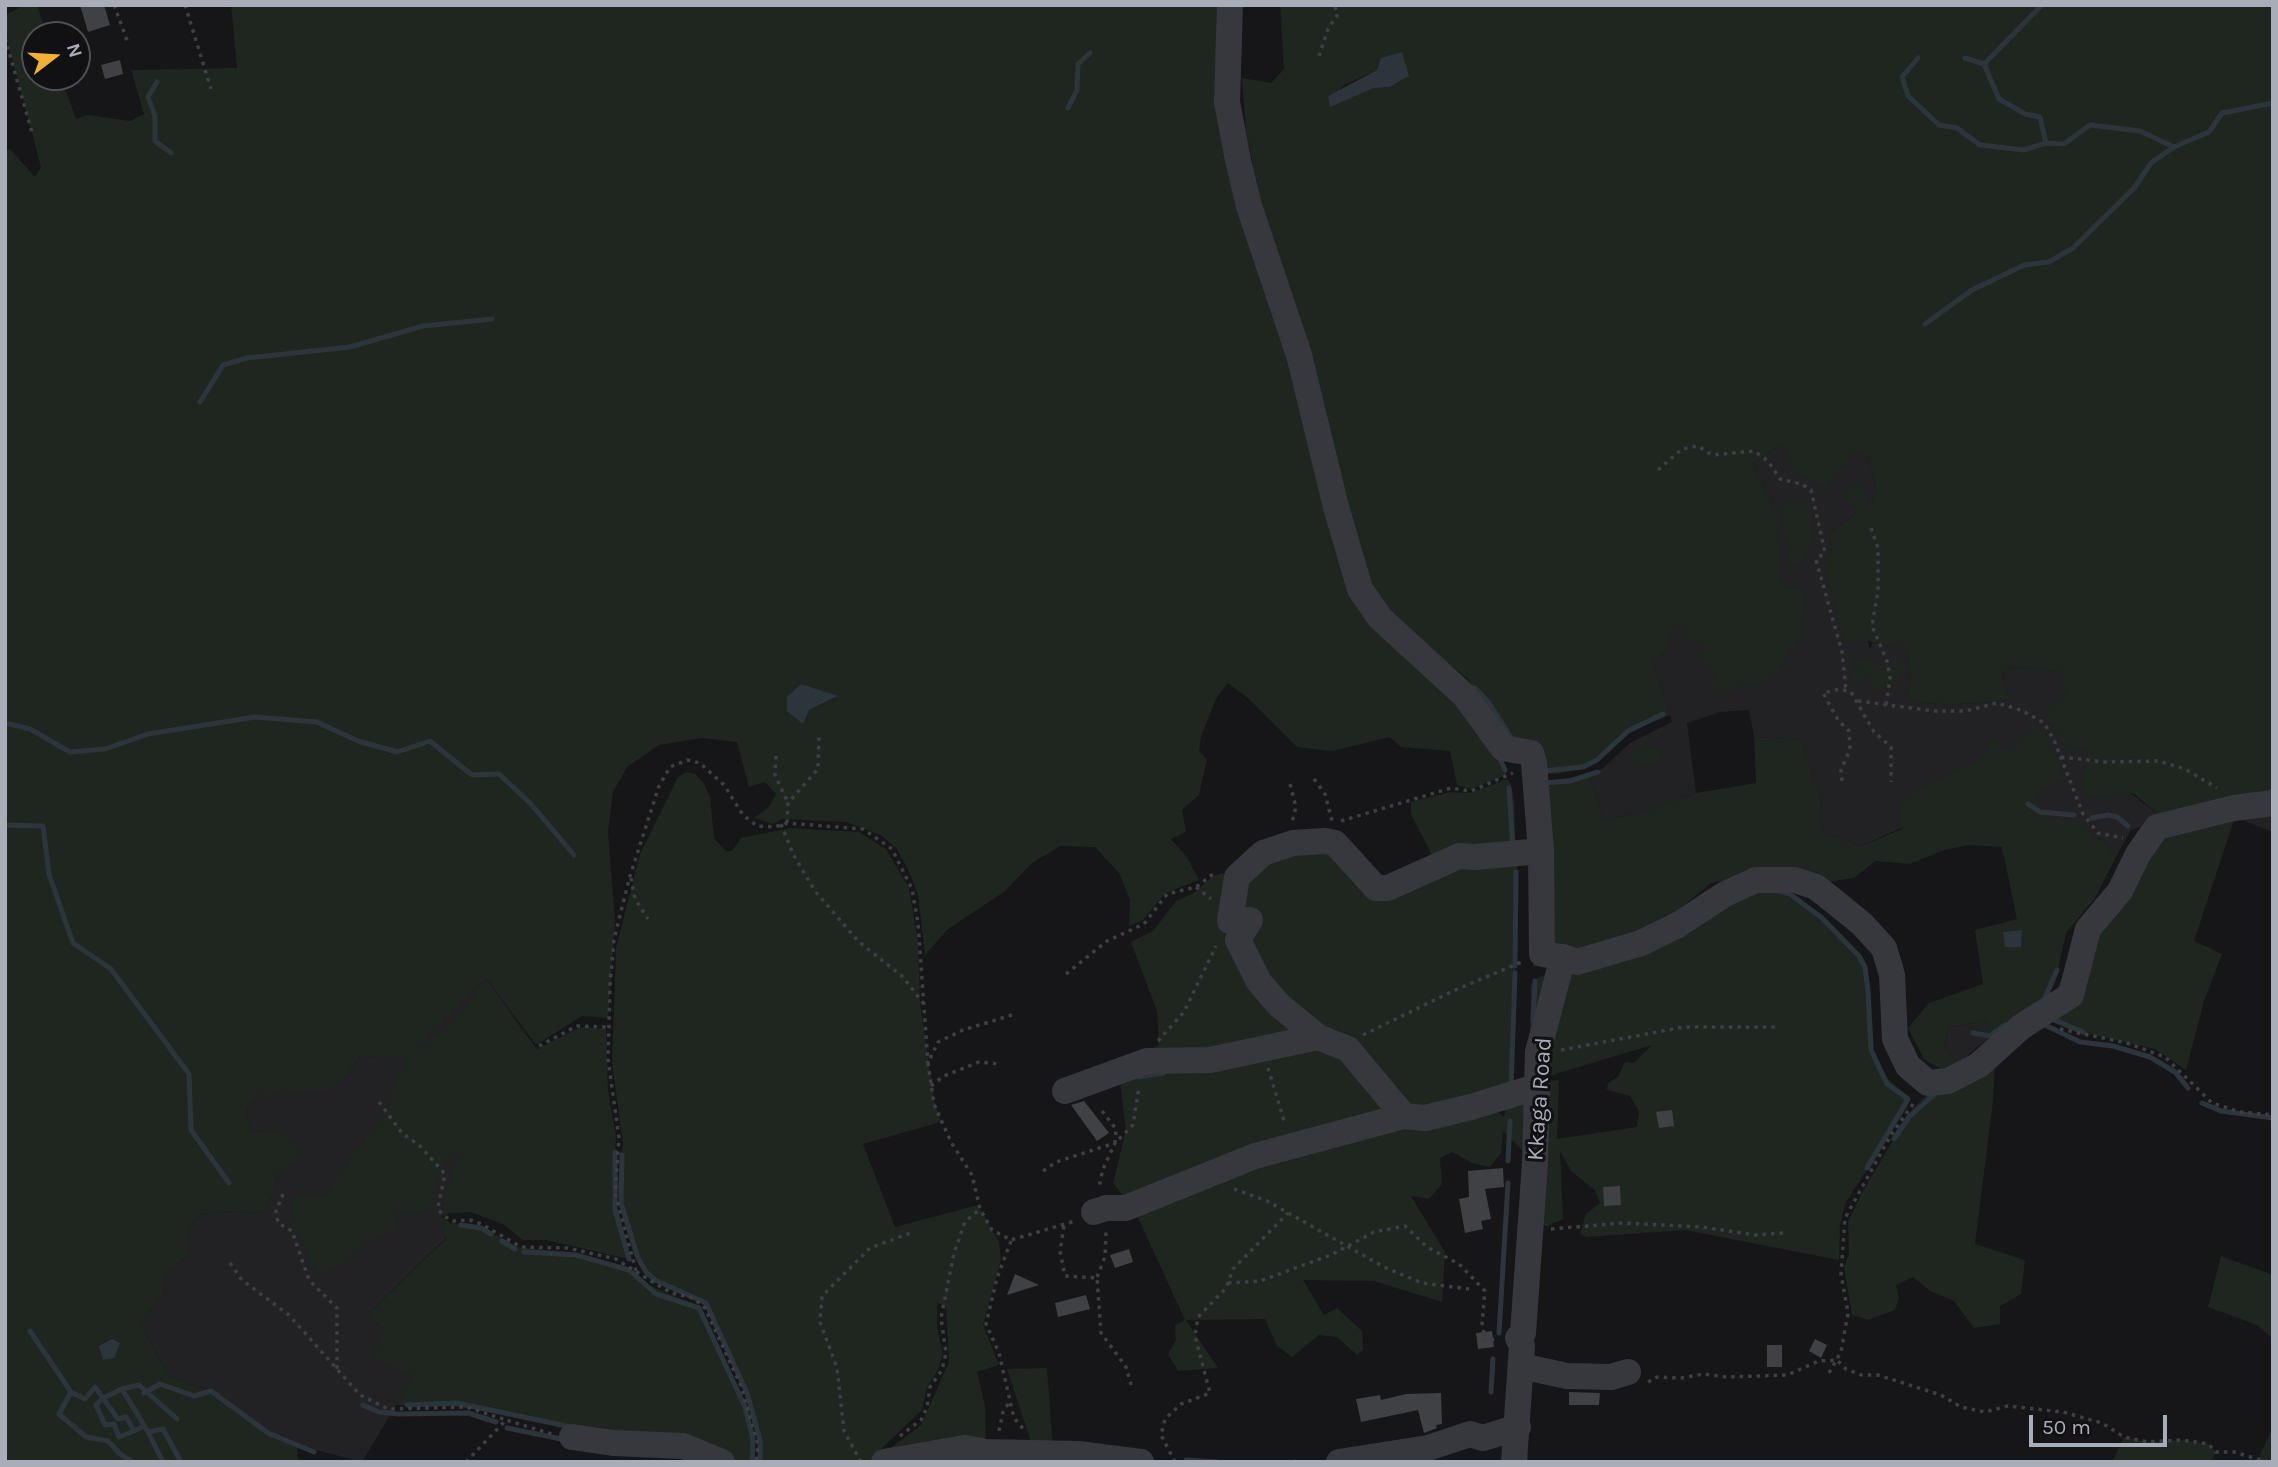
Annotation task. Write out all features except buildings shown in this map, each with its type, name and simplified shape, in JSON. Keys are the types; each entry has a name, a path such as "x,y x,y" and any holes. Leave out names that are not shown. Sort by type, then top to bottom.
{"street":[{"path":"1230,5 1227,102 1238,160 1249,206 1299,355 1336,507 1360,589 1380,618 1465,696 1503,748 1532,758"},
{"name":"Kkaga Road","path":"1514,1462 1522,1346 1518,1338 1523,1333 1532,1216 1538,1052 1553,955 1532,758"},
{"path":"1553,955 1577,962 1619,950 1678,925 1740,886 1756,880 1795,880 1816,887 1862,924 1884,948 1892,975 1895,1039 1908,1066 1928,1083 1948,1081 1979,1065 2021,1027 2071,995 2088,929 2120,891 2157,827 2273,803"},
{"path":"1404,1116 1348,1049 1318,1037 1279,1005 1259,982 1238,940 1250,920 1230,921 1237,877 1251,861 1277,847 1325,841 1335,844 1376,888 1388,888 1459,856 1475,858 1541,851"},
{"path":"1065,1091 1147,1061 1210,1060 1318,1037"},
{"path":"1100,1210 1126,1208 1255,1156 1404,1116 1425,1118 1536,1087"},
{"path":"1521,1366 1567,1376 1611,1377 1628,1372"},
{"path":"1339,1462 1428,1448 1470,1434 1483,1438 1518,1427"},
{"path":"572,1437 613,1443 683,1446 722,1462"},
{"path":"884,1462 965,1448 1078,1454 1141,1462"}],"path":[{"path":"114,5 128,43"},
{"path":"185,5 211,89"},
{"path":"1319,56 1328,29 1338,15 1334,5"},
{"path":"5,38 33,136"},
{"path":"1658,470 1682,449 1698,446 1712,455 1754,452 1768,461 1780,479 1801,484 1811,490 1825,552 1816,560 1842,652 1846,691"},
{"path":"1871,528 1878,559 1878,590 1872,626 1888,661 1890,678 1886,706"},
{"path":"1842,781 1841,770 1850,750 1849,731 1838,720 1823,693 1846,691 1851,692 1858,701 1874,732 1891,747 1891,782"},
{"path":"1858,701 1886,706 1966,711 1997,703 2021,710 2044,723 2061,757 2083,814 2098,834 2146,843"},
{"path":"819,734 818,769 788,803 784,823 793,854 815,891 858,941 903,977 923,1003"},
{"path":"776,756 775,775 788,803"},
{"path":"2061,757 2106,762 2159,761 2185,769 2205,783 2226,792"},
{"path":"1314,779 1325,794 1334,828 1347,817 1410,799 1451,788 1471,791 1491,785 1532,758"},
{"path":"636,1271 615,1193 619,1138 608,1059 614,939 630,876 659,786 670,766 687,760 700,763 724,785 732,802 757,826 775,827 784,823 863,829 892,849 912,889 918,923 928,1063 934,1104 951,1142 972,1175 980,1209 992,1230 1011,1240 1064,1226 1100,1210"},
{"path":"1277,847 1291,827 1296,807 1290,784"},
{"path":"1066,974 1107,941 1144,924 1167,894 1196,887 1210,873 1222,870 1237,877"},
{"path":"630,876 635,899 648,919"},
{"path":"1348,1049 1368,1030 1387,1025 1453,991 1553,955"},
{"path":"2055,1007 2058,1028 2127,1043 2165,1057 2212,1103 2241,1112 2273,1115"},
{"path":"928,1063 938,1042 963,1030 1012,1015"},
{"path":"540,1046 577,1026 609,1027"},
{"path":"1538,1052 1550,1053 1684,1027 1776,1027"},
{"path":"931,1086 944,1076 979,1062 999,1064"},
{"path":"1267,1063 1277,1102 1295,1145"},
{"path":"1829,1373 1841,1352 1848,1313 1841,1274 1845,1218 1913,1103 1935,1082"},
{"path":"380,1102 401,1133 420,1146 445,1174 438,1208 442,1215 453,1221 470,1220 481,1224 521,1247 568,1248 616,1259 672,1293 693,1298 705,1308 741,1386 758,1445 756,1462"},
{"path":"1044,1171 1056,1162 1115,1143 1103,1169 1100,1210 1105,1256 1097,1278 1101,1333 1126,1367 1132,1388"},
{"path":"1202,1177 1267,1201 1347,1247 1422,1283 1469,1289"},
{"path":"283,1194 276,1211 278,1223 292,1231 309,1280 337,1308 337,1373"},
{"path":"898,1438 921,1420 927,1407 930,1387 943,1370 946,1353 941,1318 954,1252 965,1222 980,1209"},
{"path":"1175,1462 1161,1435 1165,1419 1181,1405 1210,1393 1195,1336 1198,1317 1228,1283 1233,1269 1288,1213"},
{"path":"1532,1216 1552,1229 1623,1223 1703,1227 1755,1235 1783,1233"},
{"path":"1064,1226 1060,1251 1065,1276 1097,1278"},
{"path":"1228,1283 1260,1281 1347,1247 1374,1232 1405,1226 1427,1247 1460,1264 1485,1291 1482,1324 1485,1341 1523,1333"},
{"path":"861,1462 844,1431 837,1368 820,1322 822,1296 870,1248 911,1233"},
{"path":"1011,1240 997,1278 986,1324 999,1353 1014,1418 1027,1433 1032,1452"},
{"path":"230,1263 242,1280 289,1315 337,1373 360,1395 387,1409 467,1407 544,1433 572,1437"},
{"path":"1628,1372 1647,1382 1657,1377 1681,1378 1704,1374 1726,1377 1787,1375 1818,1362 1837,1360"},
{"path":"1837,1360 1846,1369 1861,1375 1878,1375 1941,1395 1961,1408 1985,1412 2008,1406 2063,1412 2102,1423 2124,1437 2147,1442 2182,1440 2208,1444 2216,1452 2234,1452 2267,1462"},
{"path":"993,1451 1010,1401"},
{"path":"466,1462 506,1420"}],"shaded area":[{"path":"25,5 37,5 42,21 21,21 21,91 66,91 76,119 88,115 130,121 144,114 131,70 237,68 231,5 1224,5 1216,75 1340,562 1490,735 1507,769 1505,775 1471,789 1457,785 1450,751 1401,747 1390,737 1332,751 1297,747 1248,698 1228,683 1217,697 1201,736 1199,751 1207,760 1199,795 1182,810 1186,832 1171,839 1187,857 1199,880 1165,893 1143,920 1129,926 1130,900 1119,873 1095,847 1060,846 1032,863 1004,892 948,929 925,955 918,895 896,848 881,835 846,822 782,819 773,824 754,818 769,807 776,794 765,782 749,787 737,742 702,738 659,745 627,767 613,792 608,832 615,921 608,1018 582,1016 536,1045 486,978 413,1053 453,1023 485,981 537,1049 581,1027 606,1029 608,1091 616,1136 612,1197 629,1259 546,1240 523,1240 503,1224 471,1212 449,1213 443,1203 459,1154 446,1162 437,1177 434,1206 414,1215 393,1208 397,1231 373,1239 341,1266 317,1274 289,1211 292,1197 311,1193 325,1196 366,1136 390,1108 395,1080 407,1058 361,1056 343,1081 327,1091 259,1096 246,1109 251,1132 279,1130 298,1141 296,1163 276,1175 275,1192 262,1213 229,1211 200,1214 189,1229 190,1255 166,1273 164,1293 140,1323 169,1376 211,1391 268,1433 297,1445 298,1462 5,1462 5,151 10,149 35,177 41,167 5,33 5,15","holes":["801,684 837,697 809,710"]},
{"path":"1280,5 2273,5 2273,798 2164,819 2133,793 2087,798 2080,776 2090,762 2084,747 2067,749 2045,711 2066,691 2060,672 2012,666 2002,674 2010,700 1950,705 1909,701 1908,650 1868,641 1844,643 1824,564 1832,554 1829,533 1857,513 1844,498 1847,486 1858,484 1865,491 1868,504 1872,502 1876,487 1869,458 1855,451 1825,488 1793,471 1785,445 1772,450 1753,464 1776,511 1783,585 1802,589 1807,604 1801,619 1803,632 1778,671 1763,683 1741,686 1727,694 1712,694 1711,687 1716,677 1712,665 1701,664 1695,658 1696,650 1702,649 1701,643 1688,639 1685,630 1669,631 1670,650 1653,660 1670,715 1632,731 1599,761 1586,767 1557,774 1533,773 1468,679 1403,627 1367,581 1262,209 1246,131 1242,78 1271,83 1284,69","holes":["1377,70 1389,87 1374,88 1330,106 1342,86"]},
{"path":"1402,52 1409,76 1389,87 1374,88 1330,107 1328,96 1377,70 1381,58"},
{"path":"1785,445 1855,450 1869,458 1876,487 1872,502 1829,533 1844,642 1868,641 1870,650 1873,642 1908,650 1909,701 1950,705 2010,700 2002,674 2012,666 2061,672 2066,691 2067,748 2084,747 2090,762 2164,819 2131,830 2115,859 2106,842 2093,836 2003,855 1991,787 1861,846 1823,832 1820,797 1801,740 1754,737 1749,710 1720,712 1687,723 1696,793 1637,814 1603,819 1589,775 1602,769 1630,743 1672,722 1653,660 1670,650 1664,582 1776,511 1753,464 1772,450"},
{"path":"1784,502 1809,502 1813,540 1801,565 1789,565 1787,553 1791,546 1784,533"},
{"path":"1848,658 1871,660 1878,666 1903,660 1904,667 1900,677 1880,691 1871,690 1867,684 1873,679 1872,672 1860,682 1853,681 1850,675 1858,673 1858,666 1849,663"},
{"path":"801,684 838,696 809,710 803,724 787,711 787,697"},
{"path":"2038,726 2049,741 2065,779 2039,791 2037,801 2047,820 2083,822 2093,836 2106,842 2115,859 2095,898 2066,933 2055,982 2044,1003 1991,1036 1987,1021 1948,1027 1944,1046 1957,1064 1941,1069 1924,1059 1908,1028 1929,1003 1983,984 1975,930 2017,919 2002,847 1969,845 1944,850 1910,864 1875,861 1854,878 1800,886 1749,875 1711,883 1660,925 1552,963 1533,967 1531,827 1538,782 1589,775 1603,819 1636,814 1696,793 1756,783 1754,737 1801,740 1820,797 1823,832 1861,846 1902,829 1896,806 1934,780 1965,768 1983,756 1989,741 1995,737 2000,750 2021,742"},
{"path":"1645,744 1660,750 1659,761 1651,765 1636,762 1631,755 1635,747"},
{"path":"686,772 695,774 703,782 710,797 714,838 726,851 732,851 741,838 790,828 859,832 886,849 909,888 918,943 920,1003 934,1100 941,1122 863,1144 895,1227 978,1205 999,1242 1001,1259 983,1325 999,1365 977,1372 985,1406 986,1444 884,1453 921,1425 949,1362 946,1306 937,1303 937,1328 943,1353 938,1370 927,1387 922,1410 879,1451 876,1460 759,1462 760,1440 745,1391 708,1307 694,1297 655,1282 644,1273 634,1252 617,1188 623,1143 612,1063 616,948 640,854 678,777"},
{"path":"1507,779 1511,784 1514,802 1516,855 1436,863 1411,814 1411,802 1450,792 1471,793"},
{"path":"2273,812 2273,832 2235,817"},
{"path":"2235,817 2194,941 2222,954 2204,1001 2186,1070 2155,1049 2072,1030 2053,1020 2050,1012 2066,964 2132,844"},
{"path":"1317,845 1374,891 1443,864 1517,865 1513,1084 1407,1110 1266,984 1237,898 1273,854"},
{"path":"1222,873 1228,877 1227,926 1304,1034 1132,1062 1159,1045 1157,1011 1131,942 1153,931 1176,901 1194,893 1212,877"},
{"path":"1779,889 1792,893 1823,917 1863,959 1870,983 1874,1051 1888,1079 1909,1097 1907,1108 1846,1202 1840,1225 1839,1260 1685,1230 1586,1237 1580,1233 1586,1214 1600,1203 1595,1190 1571,1171 1560,1151 1563,1219 1548,1226 1532,1225 1527,1155 1503,1131 1501,1153 1490,1167 1472,1163 1452,1152 1440,1158 1442,1184 1429,1199 1411,1196 1445,1252 1442,1302 1374,1281 1303,1280 1324,1315 1337,1308 1362,1331 1363,1350 1357,1355 1337,1337 1319,1335 1292,1357 1277,1346 1265,1319 1186,1320 1218,1368 1178,1371 1168,1354 1176,1340 1175,1325 1185,1320 1135,1211 1329,1140 1495,1110 1504,1117 1507,1100 1536,1082 1559,1080 1557,1139 1637,1127 1639,1112 1630,1096 1607,1090 1608,1083 1618,1077 1625,1062 1634,1063 1652,1045 1529,1082 1531,985 1538,978 1720,895"},
{"path":"2022,930 2021,947 2005,947 2003,932"},
{"path":"486,978 548,1065 523,1240 503,1224 472,1212 449,1213 436,1220 447,1237 367,1315 385,1330 414,1375 362,1462 297,1445 268,1433 211,1391 169,1376 140,1323 164,1293 166,1273 190,1255 189,1229 200,1214 229,1211 262,1213 275,1192 279,1130 251,1132 246,1109 259,1096 343,1081 361,1056 408,1057"},
{"path":"1987,1021 1991,1036 1957,1064 1944,1046 1948,1027"},
{"path":"1996,1041 1993,1101 1975,1244 2025,1260 2021,1294 2000,1306 2000,1324 1974,1328 1954,1301 1930,1291 1913,1277 1896,1285 1899,1298 1895,1310 1868,1320 1852,1315 1844,1267 1849,1254 1848,1222 1863,1191 1907,1116 1922,1099"},
{"path":"1321,1042 1393,1110 1127,1201 1113,1183 1126,1130 1120,1081 1137,1075"},
{"path":"441,1217 451,1223 480,1226 516,1247 573,1252 625,1267 653,1287 700,1307 744,1402 755,1444 754,1462 729,1462 493,1412 450,1406 396,1405 413,1375 372,1360 385,1330 367,1315 447,1238 436,1220"},
{"path":"2221,1256 2273,1275 2273,1339 2257,1325 2208,1307"},
{"path":"112,1339 120,1343 114,1358 103,1360 99,1346"},
{"path":"1047,1368 1053,1448 1032,1445 1007,1369"},
{"path":"2273,1427 2273,1462 2267,1462 2258,1459"},
{"path":"2124,1437 2147,1442 2182,1440 2208,1444 2216,1452 2211,1462 2112,1462"}],"waterway":[{"path":"1984,64 2042,5"},
{"path":"1068,108 1077,90 1078,64 1090,53"},
{"path":"1918,58 1902,77 1908,96 1939,125 1957,128 1980,145 2024,150 2046,143"},
{"path":"1965,58 1984,64 1999,99 2025,114 2040,117 2046,143 2064,144 2090,125 2140,131 2174,147"},
{"path":"157,82 148,97 155,116 155,141 171,153"},
{"path":"1925,324 1972,290 2024,265 2049,262 2073,248 2134,188 2151,163 2174,147 2209,132 2222,113 2273,103"},
{"path":"200,402 223,365 247,358 350,347 423,326 492,319"},
{"path":"1475,688 1489,703 1514,742"},
{"path":"1543,771 1583,767 1597,760 1628,731 1663,714"},
{"path":"5,723 30,729 70,752 105,749 148,734 255,717 317,722 358,741 397,752 430,741 472,775 499,774 530,803 574,855"},
{"path":"1499,757 1505,770"},
{"path":"1543,783 1570,781 1598,772"},
{"path":"1509,788 1513,848"},
{"path":"2028,804 2040,812 2074,815"},
{"path":"2092,818 2108,815 2117,817 2128,826"},
{"path":"5,825 43,826 49,874 73,943 111,969 189,1074 191,1130 229,1183"},
{"path":"1515,966 1516,872"},
{"path":"1779,891 1790,894 1822,918 1859,956 1865,967 1871,1050 1887,1084 1908,1099 1867,1168"},
{"path":"2045,998 2057,970"},
{"path":"1511,1087 1515,973"},
{"path":"1533,1021 1535,981"},
{"path":"2053,1016 2054,1020 2083,1032"},
{"path":"2043,1024 2080,1042 2113,1046 2150,1057 2175,1072 2188,1088"},
{"path":"1973,1033 1990,1036 2005,1025"},
{"path":"1139,1077 1164,1073"},
{"path":"1894,1139 1909,1117 1936,1093"},
{"path":"2202,1103 2221,1111 2273,1118"},
{"path":"1508,1161 1510,1121"},
{"path":"615,1152 615,1210 629,1259"},
{"path":"622,1155 621,1203 638,1258 646,1272 655,1280 706,1303 747,1393 760,1440 760,1462"},
{"path":"1499,1333 1508,1183"},
{"path":"461,1225 481,1228 491,1234"},
{"path":"502,1241 515,1249"},
{"path":"524,1252 576,1255 629,1270 656,1294 699,1308 745,1407 753,1439 752,1462"},
{"path":"30,1331 71,1392 85,1399 95,1387 103,1398 122,1389 148,1432 163,1429 181,1462"},
{"path":"1491,1392 1493,1359"},
{"path":"144,1393 160,1384 194,1396 211,1391 268,1433 314,1452"},
{"path":"122,1389 139,1385 177,1419"},
{"path":"71,1392 59,1414 86,1437 108,1441 120,1454 133,1462"},
{"path":"134,1431 126,1417 118,1419 103,1398 96,1405 105,1425 114,1424 119,1437 134,1431 144,1426"},
{"path":"407,1405 457,1403 571,1427"},
{"path":"363,1405 379,1412 398,1414 468,1413 496,1422"},
{"path":"507,1428 566,1440"},
{"path":"148,1432 163,1462"},
{"path":"1186,1460 1217,1462"}]}
